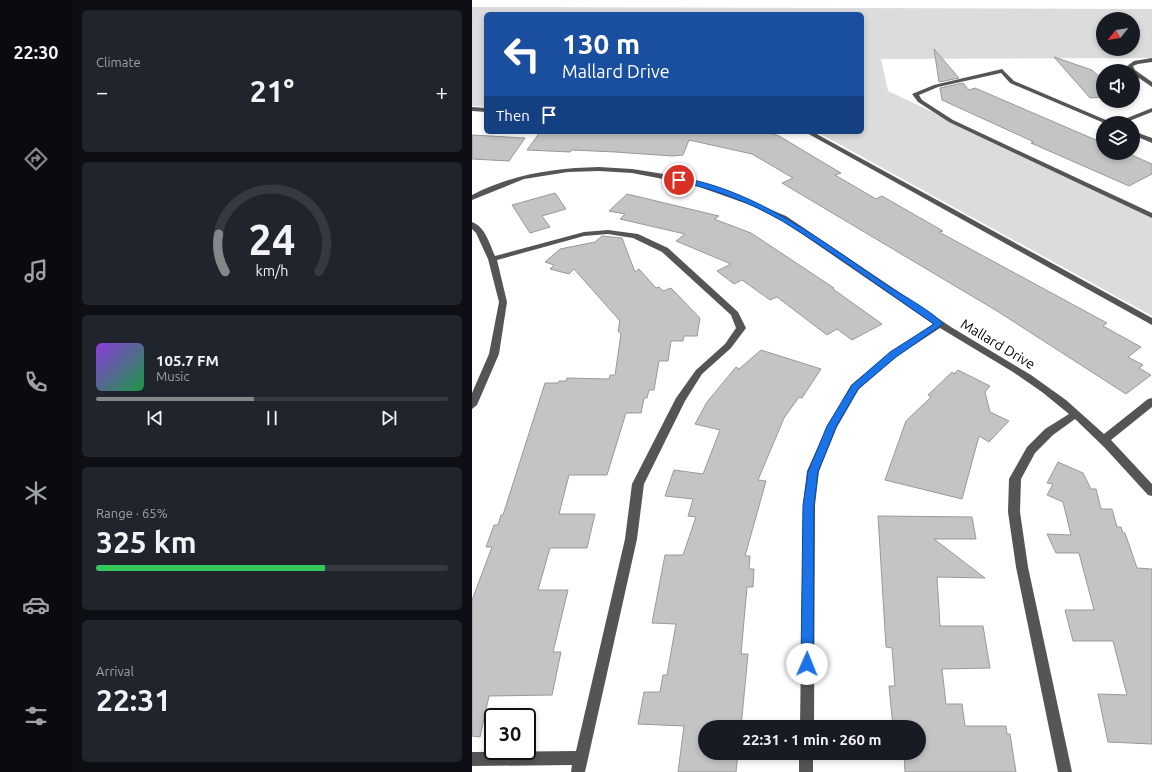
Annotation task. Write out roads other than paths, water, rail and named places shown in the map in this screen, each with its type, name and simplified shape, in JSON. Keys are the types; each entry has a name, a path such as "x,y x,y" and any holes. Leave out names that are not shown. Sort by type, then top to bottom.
{"street":[{"path":"1152,60 1136,62 1130,66 1133,71 1152,85"},
{"path":"1096,117 1012,82 1002,71 936,86 915,94 920,101 952,121 1152,216"},
{"path":"472,109 484,110"},
{"path":"1136,116 1152,110"},
{"path":"812,134 1152,322"},
{"path":"1140,136 1152,141"},
{"name":"Mallard Drive","path":"472,198 497,185 539,173 591,168 637,172 693,182 741,198 784,219 939,324 1029,377 1076,414 1104,440 1152,492"},
{"path":"472,224 480,232 492,259 503,302 494,354 472,405"},
{"path":"472,759 580,765 631,539 638,484 680,400 699,372 728,346 741,328 735,314 709,288 664,250 635,236 608,232 584,234 492,259"},
{"path":"807,720 809,505 813,472 832,426 855,387 893,354 939,324"},
{"path":"1104,440 1152,402"},
{"path":"1065,772 1022,567 1014,512 1015,479 1031,450 1049,432 1076,414"},
{"path":"806,760 806,772"}]}
